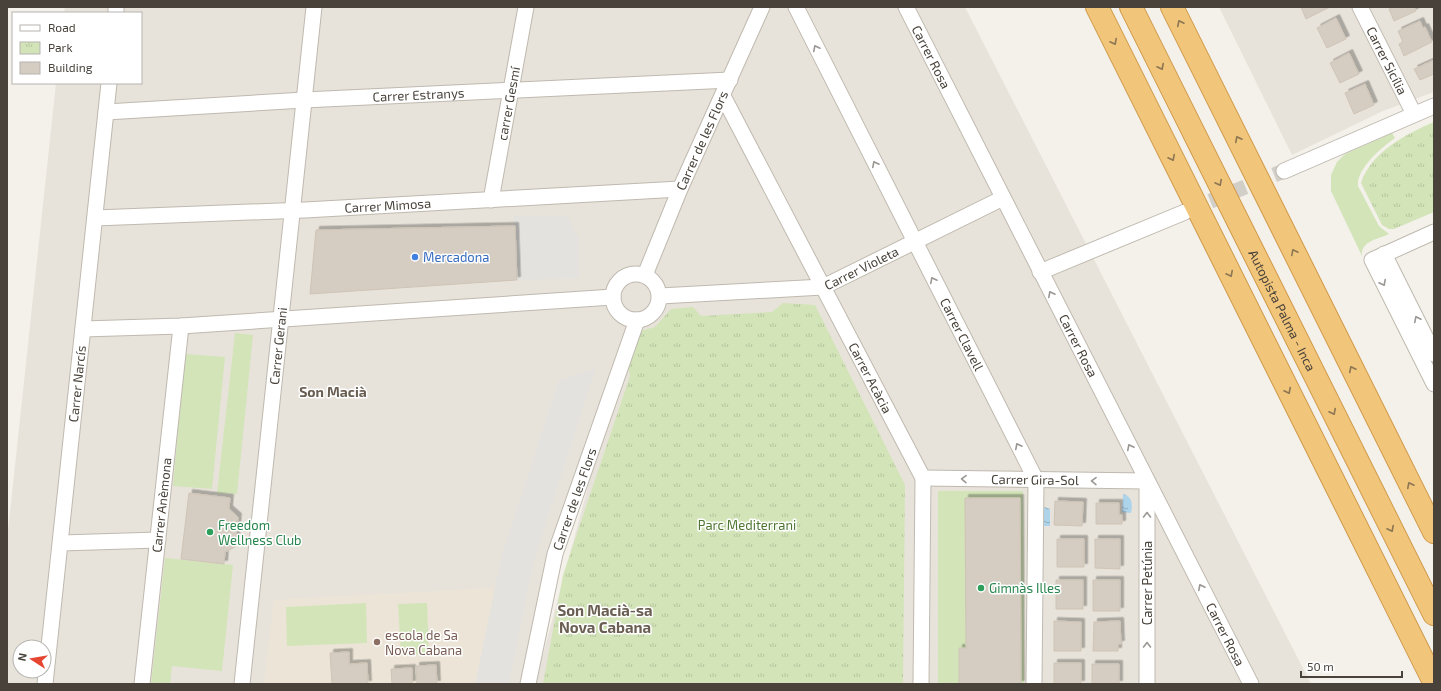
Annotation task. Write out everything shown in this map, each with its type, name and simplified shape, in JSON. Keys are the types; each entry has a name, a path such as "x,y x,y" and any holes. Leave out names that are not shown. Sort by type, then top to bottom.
{"highway":[{"path":"1096,7 1434,682"},
{"name":"Autopista Palma - Inca","path":"1131,7 1434,614"},
{"path":"1172,7 1434,532"}],"street":[{"name":"Carrer Gerani","path":"242,684 314,7"},
{"name":"carrer Gesmí","path":"491,200 526,7"},
{"name":"Carrer de les Flors","path":"645,275 680,189 762,7"},
{"name":"Carrer Clavell","path":"796,7 1036,480 1034,684"},
{"name":"Carrer Rosa","path":"906,7 1251,684"},
{"name":"Carrer Sicília","path":"1360,7 1414,114"},
{"name":"Carrer Estranys","path":"106,112 304,100 730,80"},
{"name":"Carrer Narcís","path":"45,684 109,84"},
{"name":"Carrer Acàcia","path":"723,96 923,478 921,684"},
{"path":"1284,171 1434,106"},
{"name":"Carrer Mimosa","path":"95,218 292,211 680,189"},
{"name":"Carrer Violeta","path":"660,296 823,287 1003,198"},
{"path":"1040,272 1185,212"},
{"path":"1434,232 1372,260 1434,384"},
{"path":"1384,254 1434,354"},
{"path":"637,273 645,275 654,281 660,296 657,307 652,314 637,320 625,317 619,312 614,305 613,297 617,284 622,278 637,273"},
{"path":"83,329 181,326 281,320 613,297"},
{"name":"Carrer de les Flors","path":"528,684 556,554 637,320"},
{"name":"Carrer Anèmona","path":"142,684 181,326"},
{"name":"Carrer Gira-Sol","path":"923,478 1147,482"},
{"name":"Carrer Petúnia","path":"1147,482 1147,684"},
{"path":"61,543 158,540"}],"shaded area":[{"path":"65,7 965,7 1311,684 535,684 615,386 554,563 528,684 7,684 7,540 56,84 142,84 142,12 64,12"},
{"path":"1219,7 1434,7 1434,92 1383,111 1292,155"},
{"path":"514,216 568,216 579,239 579,278 517,280"},
{"path":"596,368 534,560 509,684 475,684 502,554 559,380"},
{"name":"escola de Sa Nova Cabana","path":"497,588 476,684 264,684 274,600"}],"green space":[{"path":"1434,122 1434,212 1394,229 1389,229 1382,225 1361,183 1366,172 1381,153 1401,138"},
{"path":"1392,133 1395,138 1371,159 1365,166 1358,179 1358,186 1379,226 1389,234 1367,244 1362,251 1362,256 1331,191 1331,175 1337,162 1345,154"},
{"name":"Parc Mediterrani","path":"783,303 815,305 905,485 903,684 543,684 563,575 630,376 627,362 640,331 655,327 671,309 693,307 701,316 772,312"},
{"path":"235,333 253,335 237,494 217,493"},
{"path":"185,354 225,357 212,489 173,486"},
{"name":"Gimnàs Illes","path":"938,491 1023,491 1024,684 938,684"},
{"path":"165,558 233,565 222,671 172,666 170,684 151,684"},
{"path":"366,603 367,643 287,646 286,607"},
{"path":"427,603 429,654 401,655 398,604"}],"water":[{"path":"1123,494 1126,495 1131,501 1131,513 1122,512"},
{"path":"1045,507 1050,509 1050,526 1043,526 1043,509"}],"building":[{"path":"1301,7 1330,7 1306,19"},
{"path":"1393,7 1414,7 1416,11 1394,21 1389,9"},
{"path":"1336,18 1346,39 1327,48 1317,28"},
{"path":"1420,21 1423,28 1425,27 1432,42 1404,56 1399,44 1403,42 1398,31"},
{"path":"1349,53 1359,74 1340,83 1330,63"},
{"path":"1434,60 1434,74 1420,80 1414,69"},
{"path":"1365,84 1374,105 1354,114 1345,93"},
{"name":"Mercadona","path":"515,226 517,280 310,294 316,230"},
{"name":"Freedom Wellness Club","path":"189,493 230,498 229,509 238,517 235,547 225,552 224,564 181,559"},
{"name":"Gimnàs Illes","path":"965,498 1020,498 1021,684 959,684 959,648 966,648"},
{"path":"1055,501 1083,502 1082,526 1054,525"},
{"path":"1096,503 1119,503 1119,515 1122,515 1122,524 1096,524"},
{"path":"1057,539 1084,539 1084,567 1057,567"},
{"path":"1095,539 1120,539 1120,569 1095,568"},
{"path":"1056,580 1083,580 1083,609 1056,609"},
{"path":"1093,580 1120,580 1120,611 1093,611"},
{"path":"1054,621 1081,622 1081,651 1054,651"},
{"path":"1120,621 1121,644 1118,644 1118,651 1093,651 1094,622"},
{"path":"349,652 349,664 367,663 368,684 332,684 330,653"},
{"path":"1054,663 1081,663 1081,684 1054,684"},
{"path":"1092,664 1119,664 1119,684 1092,684"},
{"path":"436,665 437,684 417,684 416,666"},
{"path":"412,668 412,684 392,684 391,669"}],"tunnel":[{"path":"1189,210 1284,171"}],"place":[{"name":"Mercadona","path":"415,257"},
{"name":"Freedom Wellness Club","path":"210,532"},
{"name":"Gimnàs Illes","path":"981,588"},
{"name":"escola de Sa Nova Cabana","path":"377,642"}],"district":[{"name":"Son Macià","path":"333,391"},
{"name":"Son Macià-sa Nova Cabana","path":"605,618"}]}
